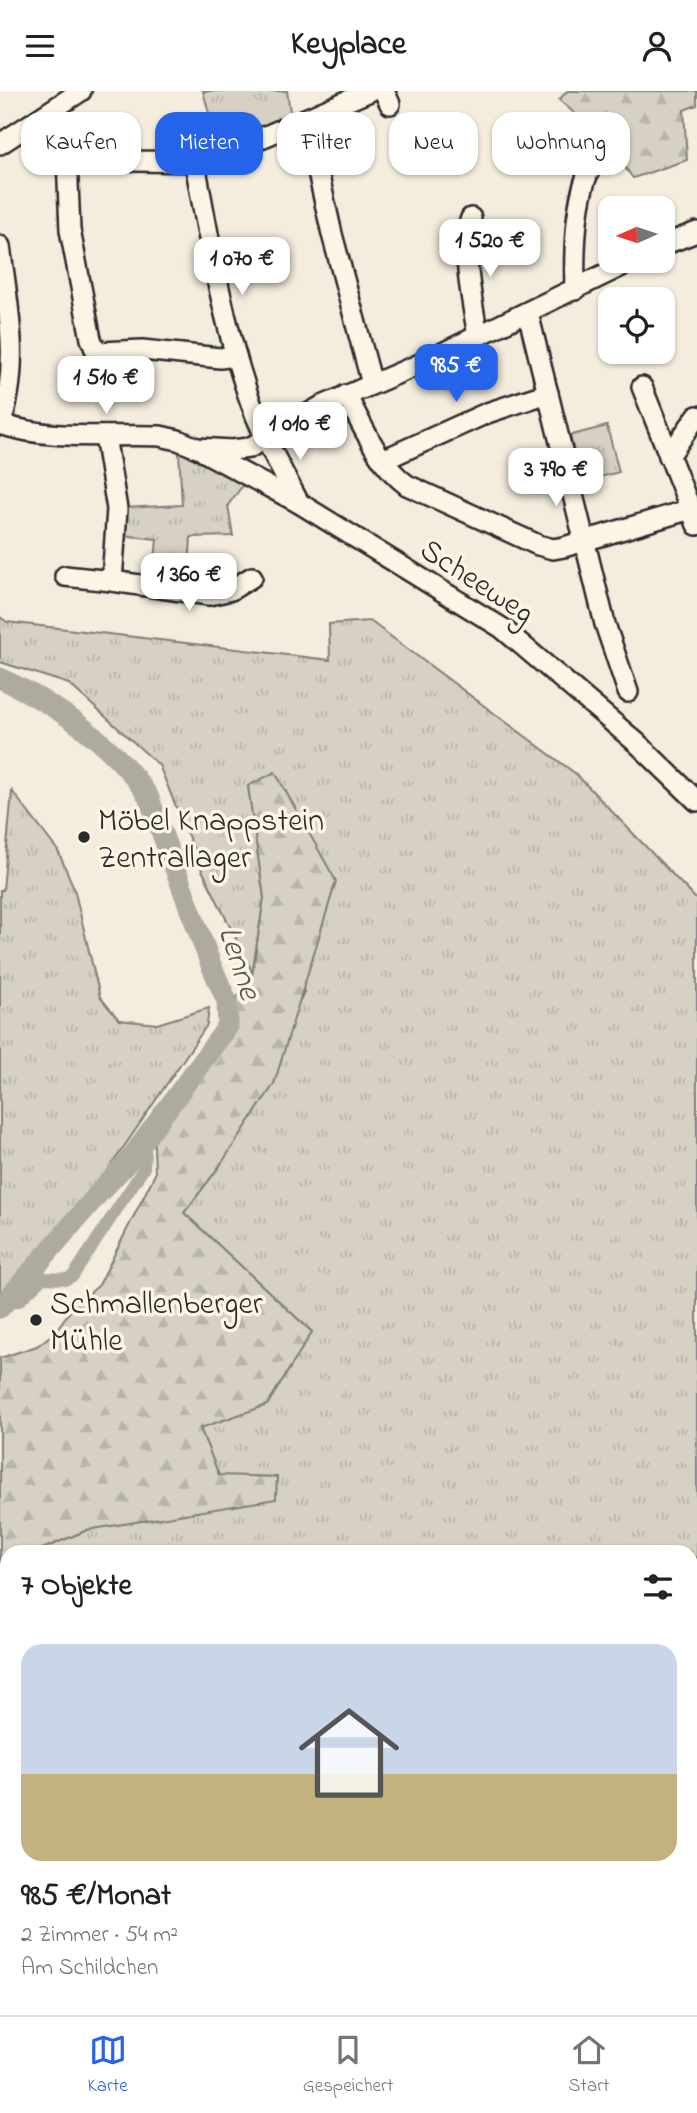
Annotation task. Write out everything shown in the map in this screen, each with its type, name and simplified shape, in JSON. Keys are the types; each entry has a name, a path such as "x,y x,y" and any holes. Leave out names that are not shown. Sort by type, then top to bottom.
{"street":[{"path":"0,144 81,91"},
{"path":"320,112 370,91"},
{"path":"67,175 72,249 95,348 101,352 142,350 220,358 236,356"},
{"path":"197,175 213,263 247,393 266,439 299,503"},
{"path":"319,175 372,384"},
{"path":"575,290 575,246 587,175"},
{"path":"471,218 466,228 478,336"},
{"path":"676,240 697,232"},
{"path":"0,246 12,356 9,397 0,425 47,434 160,436 178,440 197,449 242,450 256,446 311,412 422,363 608,273"},
{"path":"528,313 605,624 628,692"},
{"path":"346,395 391,472 407,485 538,545 553,549 584,539 694,517 642,387"},
{"path":"383,460 487,413 548,393"},
{"path":"669,456 697,416"},
{"path":"105,436 117,509 112,581"},
{"name":"Scheeweg","path":"197,449 299,503 502,628 638,743 697,801"},
{"path":"65,576 209,595 231,590 252,576"}],"green space":[{"path":"203,91 287,91 290,112 277,112 277,124 263,130 263,112 209,112"},
{"path":"567,91 697,91 697,105 684,110 687,160 633,178 630,174 630,112 573,112 559,100"},
{"path":"607,426 619,472 576,483 564,437"},
{"path":"191,450 246,481 228,505 233,536 191,537 188,586 153,582 157,539 121,535 123,508 182,505 179,451"},
{"path":"0,617 7,622 330,660 329,624 370,621 576,774 697,900 697,1545 52,1545 87,1530 276,1477 219,1476 200,1428 267,1405 312,1332 184,1213 219,1167 304,992 248,786 264,898 252,976 202,870 159,765 69,684 0,662"},
{"path":"275,772 336,881 274,1084 219,1167 184,1213 312,1332 267,1405 200,1428 219,1475 277,1477 276,1499 87,1530 52,1545 0,1545 0,1358 37,1346 54,1333 70,1311 99,1285 155,1174 153,1119 252,976 264,898 248,786"},
{"path":"12,791 58,851 74,888 100,997 119,1020 157,1024 209,1008 207,1025 46,1261 0,1308 0,890 3,890"}],"waterway":[{"name":"Lenne","path":"0,678 63,713 101,742 148,796 227,1001 228,1026 128,1162 0,1308"},
{"path":"4,1304 19,1301 43,1278 67,1279 73,1276 144,1168 146,1138"}],"place":[{"name":"Möbel Knappstein Zentrallager","path":"84,837"},
{"name":"Schmallenberger Mühle","path":"36,1320"}]}
